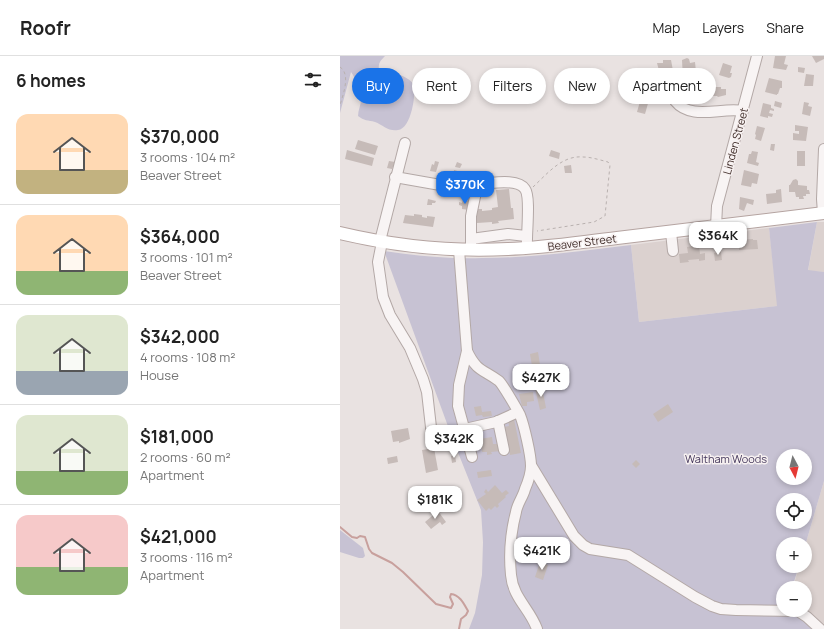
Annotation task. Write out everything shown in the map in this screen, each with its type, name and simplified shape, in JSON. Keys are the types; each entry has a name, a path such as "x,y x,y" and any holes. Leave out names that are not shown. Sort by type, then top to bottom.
{"main road":[{"name":"Beaver Street","path":"340,233 426,248 467,246 526,239 671,232 823,213"}],"street":[{"name":"Linden Street","path":"716,227 717,206 757,56"},
{"path":"678,104 689,111 743,111"},
{"path":"405,144 395,177 378,262 383,297 390,315 410,348 427,392 433,445"},
{"path":"823,213 822,199 824,149"},
{"path":"395,177 463,189 477,187 488,183 509,182 524,188 527,192 528,214 526,239"},
{"path":"472,456 458,406 458,396 461,373 467,351 467,246 477,187"},
{"path":"671,232 674,251"},
{"path":"467,351 470,358 480,370 500,382 518,412 524,430 531,465 574,536 583,545 590,549 628,556 695,597 721,609 798,611 820,629"},
{"path":"465,429 498,421 518,412"},
{"path":"498,421 504,450"},
{"path":"531,465 525,490 516,509 513,525 511,576 513,587 519,600 537,629"}],"path":[{"path":"340,67 344,70 346,76 340,105"},
{"path":"526,239 594,222 605,216 610,165 608,162 583,157 568,159 554,168 527,192"}],"shaded area":[{"path":"817,222 824,222 824,272 808,271"},
{"path":"769,228 778,306 639,322 631,245"},
{"path":"824,481 824,626 812,616 812,581 795,581 797,573 812,573 812,537 808,537 810,529 812,529 812,522"}],"green space":[{"path":"340,56 385,56 379,63 379,68 352,68 352,74 351,72 340,113"},
{"path":"404,77 412,82 412,110 410,117 403,128 392,130 386,128 375,122 360,118 358,116 360,104 404,104"},
{"name":"Waltham Woods","path":"817,222 808,270 824,272 824,481 812,522 812,493 776,493 776,529 810,529 808,537 776,537 776,573 797,573 794,581 776,581 776,617 812,617 812,614 824,626 824,629 469,629 475,613 482,575 483,542 481,510 453,440 384,251 445,258 501,258 557,254 631,245 639,322 777,306 769,228"},
{"path":"340,530 363,548 365,556 363,558 340,552"}],"building":[{"path":"775,56 786,56 784,64 788,65 786,70 773,68"},
{"path":"812,56 824,56 824,59 816,63"},
{"path":"687,58 689,59 690,63 695,62 696,68 682,68 682,60"},
{"path":"663,60 671,60 672,68 658,68 657,63 663,63"},
{"path":"723,63 732,66 730,73 732,73 731,77 729,78 719,75"},
{"path":"798,67 805,68 804,73 798,72"},
{"path":"806,74 814,75 813,86 804,86"},
{"path":"769,78 782,81 782,88 780,88 777,95 765,92"},
{"path":"716,87 726,89 726,95 717,96"},
{"path":"775,101 782,103 781,108 774,106"},
{"path":"804,102 809,103 808,106 812,107 810,116 802,114"},
{"path":"763,103 771,105 771,108 774,109 774,111 770,110 769,113 773,114 772,117 768,116 768,118 760,116"},
{"path":"639,104 648,104 645,114 637,112"},
{"path":"795,125 808,127 806,141 793,140 793,133 799,134 799,131 795,131"},
{"path":"757,126 765,128 761,141 755,139"},
{"path":"358,140 378,146 375,155 355,149"},
{"path":"771,144 775,144 774,151 770,150"},
{"path":"347,150 374,158 372,166 345,159"},
{"path":"551,150 560,153 559,159 549,156"},
{"path":"752,151 758,152 756,162 759,163 758,166 747,163 749,154 751,154"},
{"path":"797,151 805,151 805,166 797,166"},
{"path":"389,161 395,162 392,169 387,168"},
{"path":"435,161 439,162 436,172 430,171 432,164 434,165"},
{"path":"457,162 462,164 460,168 455,167"},
{"path":"571,165 572,173 565,173 564,166"},
{"path":"454,170 461,172 460,178 453,177"},
{"path":"744,170 759,174 757,184 752,183 751,187 741,185"},
{"path":"796,179 798,181 798,185 807,186 807,190 809,190 810,194 803,196 804,199 799,199 799,197 796,197 795,192 789,192 789,185"},
{"path":"509,189 514,219 498,221 499,223 492,224 492,222 477,223 475,209 482,209 482,211 492,210 492,208 498,207 496,190"},
{"path":"781,189 782,202 767,204 766,194 776,193 776,190"},
{"path":"740,197 754,200 753,205 747,203 744,211 739,209"},
{"path":"428,199 436,201 435,203 432,203 432,205 427,205"},
{"path":"463,200 470,201 469,210 462,209 462,206 459,205 459,202 462,203"},
{"path":"414,214 422,215 422,217 427,218 427,216 435,217 433,227 403,223 405,215 414,216"},
{"path":"738,240 757,240 758,249 739,250"},
{"path":"699,245 700,254 705,253 705,260 688,260 689,262 680,263 679,254 688,253 687,247"},
{"path":"721,252 722,260 715,261 714,253"},
{"path":"538,352 540,365 532,366 530,354"},
{"path":"542,387 546,408 540,410 535,388"},
{"path":"533,392 534,401 527,402 527,406 522,406 519,394"},
{"path":"668,404 673,412 658,422 653,414"},
{"path":"481,406 482,412 491,411 492,416 476,416 474,407"},
{"path":"514,419 521,453 510,455 504,427 509,426 508,420"},
{"path":"408,428 410,439 399,443 399,441 393,442 391,431"},
{"path":"492,437 493,444 500,444 501,451 491,452 492,454 487,455 487,452 482,452 480,439"},
{"path":"434,448 438,470 426,473 422,450"},
{"path":"455,455 456,462 452,463 451,456"},
{"path":"397,456 398,462 388,464 387,458"},
{"path":"636,460 640,464 636,468 632,464"},
{"path":"491,470 492,476 478,478 477,472"},
{"path":"495,485 502,493 506,490 509,493 498,504 499,506 497,508 495,506 491,510 489,508 486,511 477,500 486,494 484,492 486,489 488,492"},
{"path":"442,493 451,503 449,505 440,495"},
{"path":"438,511 446,522 442,525 440,522 431,529 425,522"},
{"path":"540,562 548,565 543,580 535,577"}],"waterway":[{"path":"340,527 352,537 365,537 372,553 392,563 436,604 451,608 453,604 450,597 451,594 457,596 468,611 461,619 459,629"}]}
